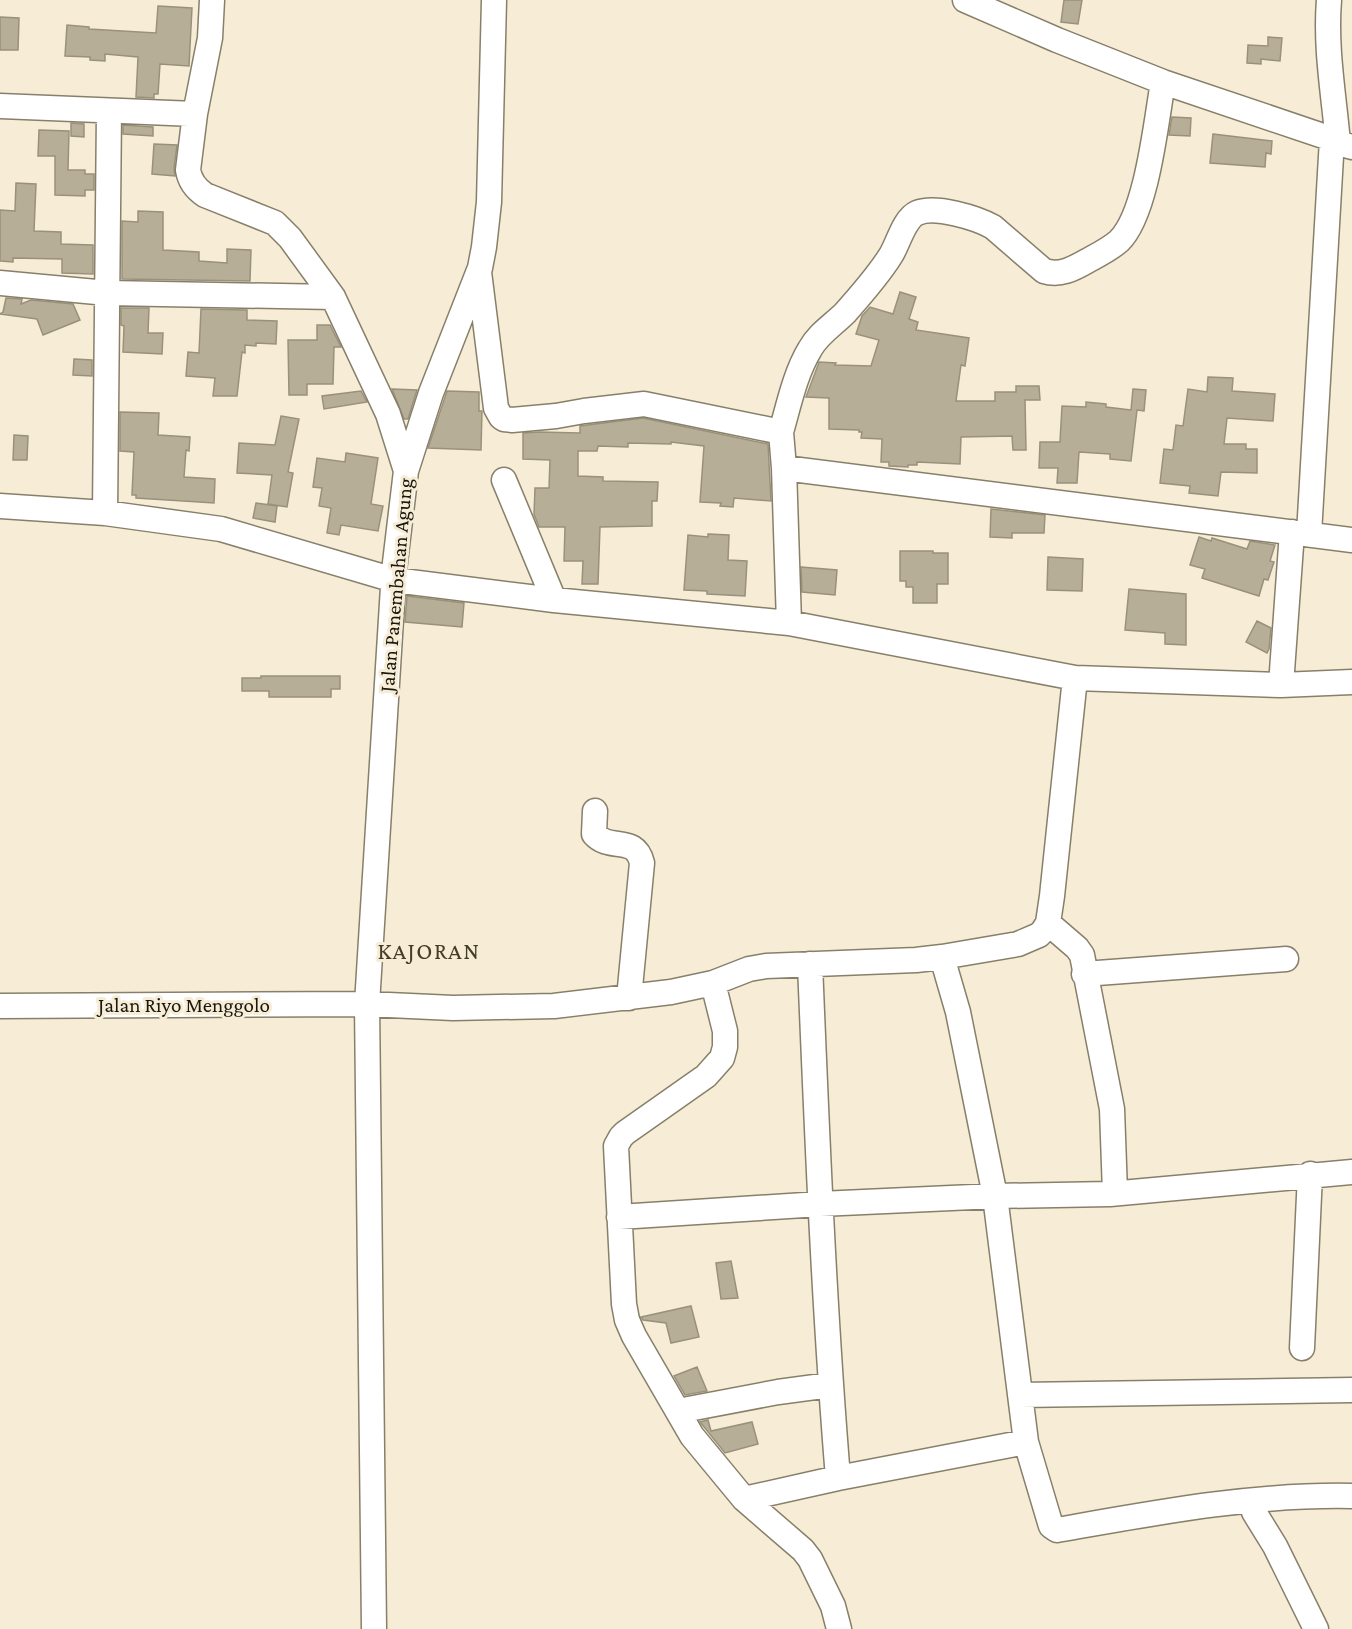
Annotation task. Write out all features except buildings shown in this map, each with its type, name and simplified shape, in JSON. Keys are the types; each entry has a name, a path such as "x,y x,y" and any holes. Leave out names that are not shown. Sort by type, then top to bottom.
{"street":[{"path":"212,0 210,38 195,114 189,177 197,190 205,195 275,224 290,237 333,297 388,414 406,471"},
{"name":"Jalan Panembahan Agung","path":"374,1629 367,1004 395,568 406,471 431,393 479,270 484,247 489,202 494,0"},
{"path":"965,0 1163,82 1341,143"},
{"path":"1281,685 1301,533 1341,143 1329,46 1327,18 1329,0"},
{"path":"789,612 782,432 799,372 816,340 844,314 871,283 891,255 908,222 918,213 955,213 983,222 993,227 1044,271 1051,273 1070,270 1118,242 1132,222 1140,200 1163,82"},
{"path":"0,106 195,114"},
{"path":"105,513 110,111"},
{"path":"479,270 496,408 504,419 556,416 644,404 782,432"},
{"path":"0,283 107,293 333,297"},
{"path":"784,468 1352,540"},
{"path":"504,480 554,600"},
{"path":"0,506 105,513 221,530 554,600 789,612 1074,687 1352,682"},
{"path":"1074,687 1048,923 1080,951 1082,959 1112,1109 1114,1193"},
{"path":"596,811 594,834 602,841 634,848 639,852 642,863 629,998"},
{"name":"Jalan Riyo Menggolo","path":"0,1006 367,1004 453,1008 554,1006 671,992 713,983 749,969 766,966 942,957 1018,944 1039,935 1048,923"},
{"path":"942,957 958,1012 995,1196 1026,1442 1051,1526 1057,1530 1176,1509 1256,1500 1332,1495 1352,1496"},
{"path":"1084,974 1286,958"},
{"path":"810,964 820,1204 830,1385 838,1478"},
{"path":"713,983 724,1031 725,1042 722,1058 706,1076 621,1137 616,1146 624,1304 627,1320 692,1436 744,1499 803,1550 817,1572 839,1629"},
{"path":"619,1217 820,1204 1114,1193 1352,1172"},
{"path":"1302,1348 1311,1174"},
{"path":"678,1411 778,1392 830,1385"},
{"path":"1020,1395 1352,1390"},
{"path":"744,1499 838,1478 1026,1442"},
{"path":"1256,1500 1254,1512 1275,1546 1316,1629"}],"district":[{"name":"KAJORAN","path":"429,951"}]}
